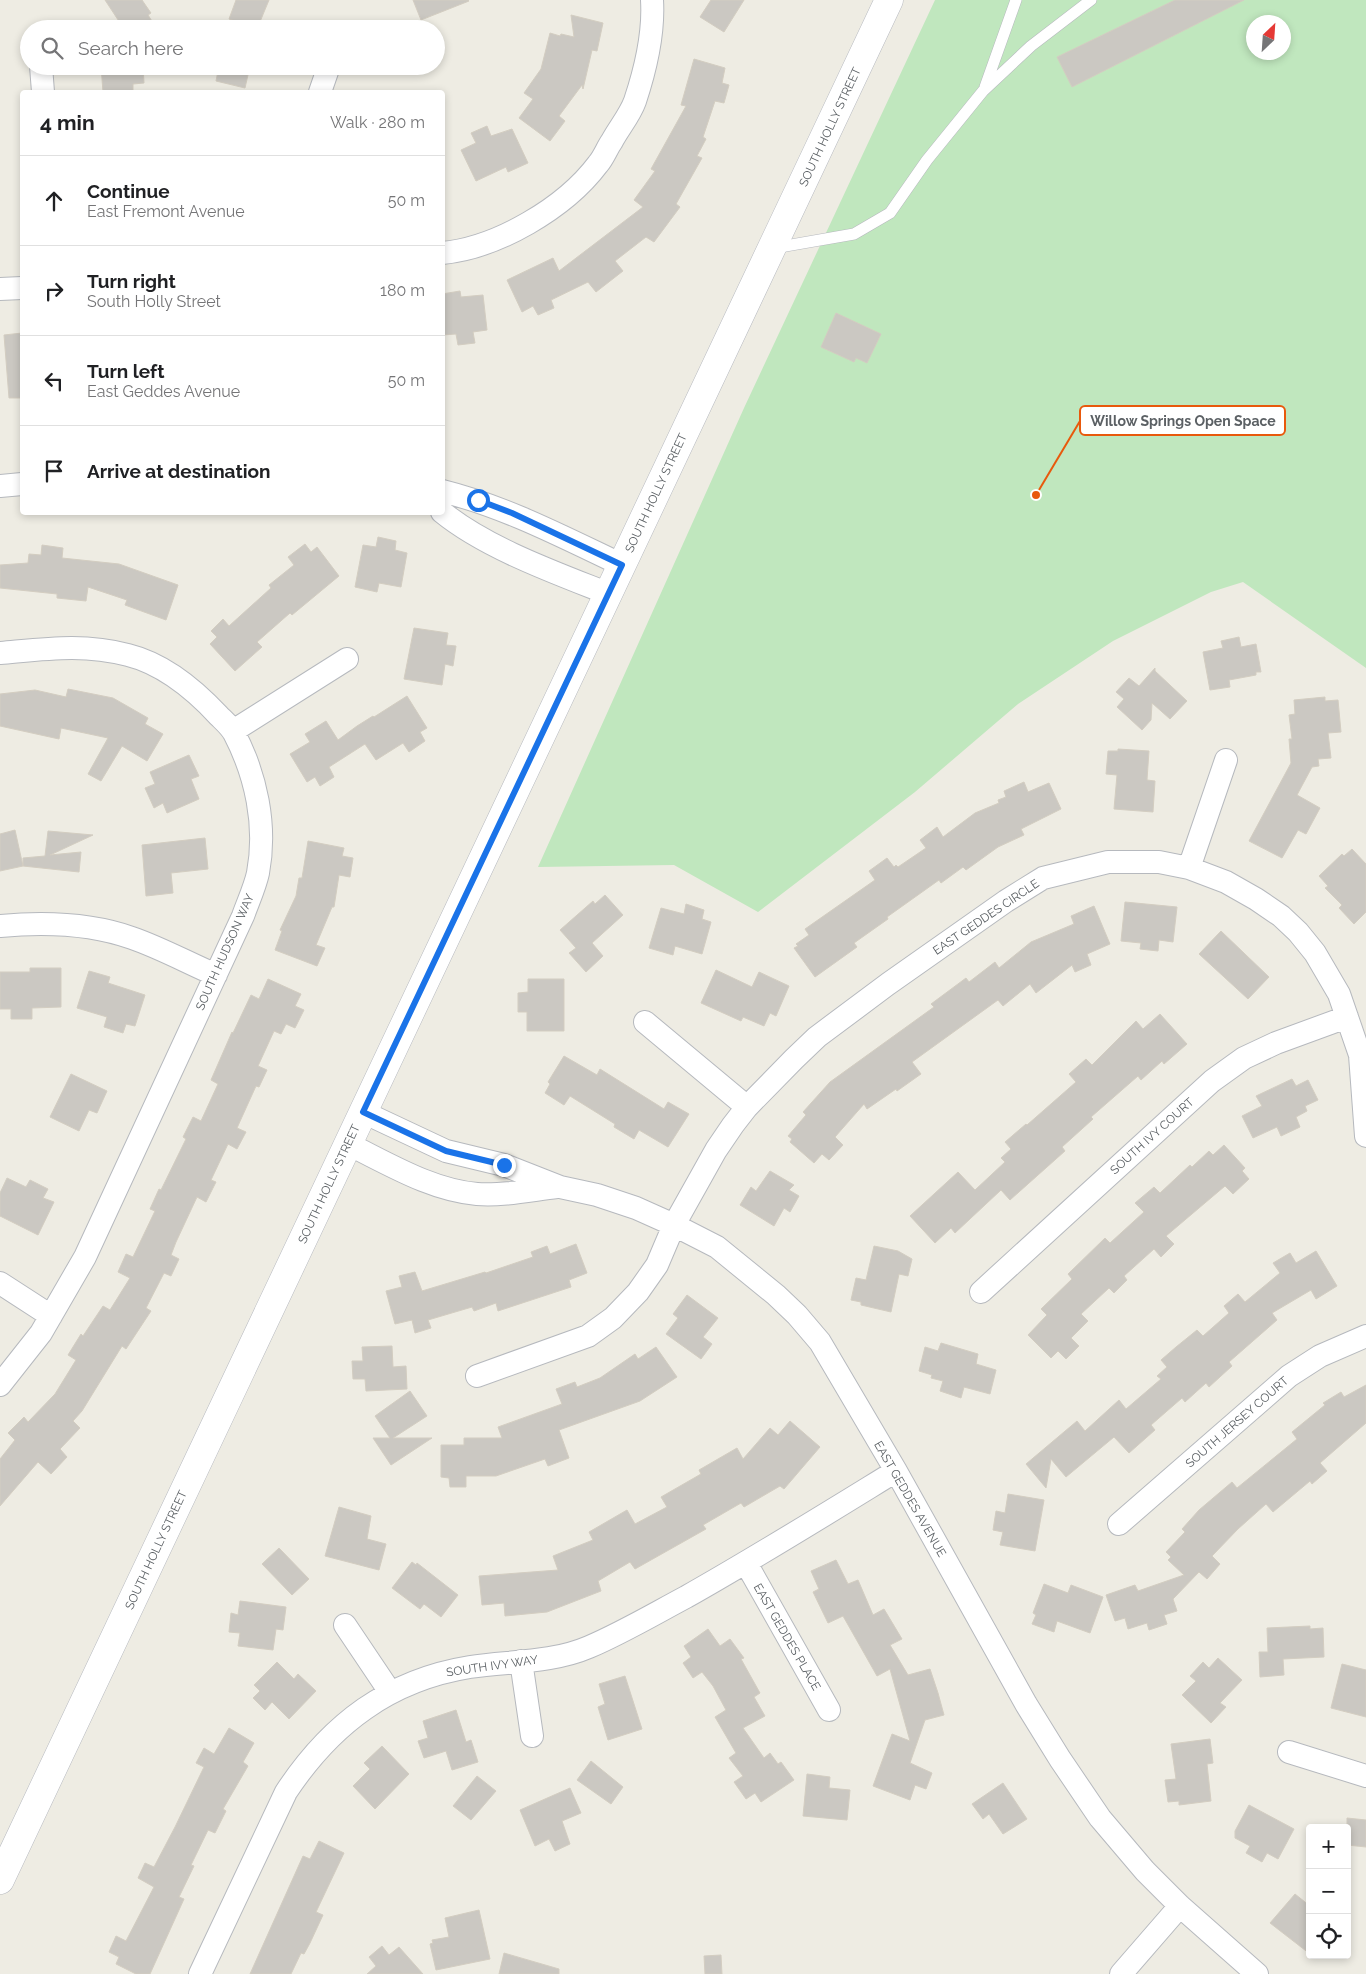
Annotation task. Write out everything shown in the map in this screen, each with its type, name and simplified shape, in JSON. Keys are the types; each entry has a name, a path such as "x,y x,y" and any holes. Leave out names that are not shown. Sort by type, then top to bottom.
{"main road":[{"name":"SOUTH HOLLY STREET","path":"0,1880 890,0"}],"street":[{"path":"445,253 455,252 485,243 536,219 564,199 598,164 634,102 650,43 652,0"},
{"path":"42,75 43,90"},
{"path":"321,90 326,75"},
{"path":"0,289 20,288"},
{"path":"0,486 20,484"},
{"path":"445,492 478,500 512,513 622,565"},
{"path":"445,514 486,540 563,576 609,594"},
{"name":"SOUTH HUDSON WAY","path":"0,653 92,647 130,655 164,670 185,684 202,697 233,731 252,776 257,794 261,830 258,872 253,889 216,975 85,1257 51,1316 16,1367 0,1385"},
{"path":"233,731 347,659"},
{"path":"1189,868 1226,760"},
{"name":"EAST GEDDES CIRCLE","path":"477,1376 588,1336 613,1318 638,1292 657,1265 674,1225 716,1150 747,1107 794,1059 843,1017 1006,901 1043,878 1108,862 1159,862 1189,868 1226,882 1281,916 1298,932 1328,973 1339,994 1360,1055 1366,1136"},
{"path":"0,926 36,922 102,931 131,938 216,975"},
{"name":"SOUTH IVY COURT","path":"981,1292 1212,1081 1244,1058 1276,1043 1347,1017"},
{"path":"645,1022 747,1107"},
{"name":"EAST GEDDES AVENUE","path":"363,1112 446,1151 504,1165 560,1187 597,1195 636,1208 674,1225 717,1247 776,1295 797,1315 820,1342 896,1472 1026,1704 1060,1759 1100,1818 1145,1871 1180,1906"},
{"name":"EAST GEDDES AVENUE","path":"348,1144 412,1175 456,1190 477,1194 499,1194 560,1187"},
{"path":"0,1283 51,1316"},
{"name":"SOUTH JERSEY COURT","path":"1119,1524 1289,1376 1320,1356 1366,1336"},
{"name":"SOUTH IVY WAY","path":"200,1974 286,1792 321,1746 340,1728 390,1692 424,1678 460,1669 549,1658 586,1648 621,1632 746,1563 896,1472"},
{"name":"EAST GEDDES PLACE","path":"746,1563 829,1710"},
{"path":"345,1625 390,1692"},
{"path":"521,1661 532,1736"},
{"path":"1289,1752 1366,1776"},
{"path":"1121,1974 1180,1906 1257,1974"}],"lane":[{"path":"983,91 1016,0"},
{"path":"772,249 854,234 890,213 927,160 983,91 1078,5 1091,0"}],"green space":[{"path":"935,0 1366,0 1366,668 1243,582 1211,592 1113,641 1018,704 915,792 758,912 674,865 538,867 744,408"}],"building":[{"path":"105,0 142,0 151,13 148,15 151,20 118,20"},
{"path":"236,0 269,0 261,20 229,19"},
{"path":"413,0 468,0 469,1 421,20"},
{"path":"711,0 744,0 724,32 700,17"},
{"path":"1175,0 1244,0 1072,87 1057,57"},
{"path":"571,15 603,23 597,51 592,50 583,89 582,85 559,116 565,121 550,141 519,118 533,99 524,93 541,69 550,33 574,37"},
{"path":"694,59 725,68 722,83 729,85 724,103 715,101 703,137 706,139 697,156 702,158 676,204 680,207 654,242 646,237 615,261 623,271 596,292 588,282 551,300 554,308 538,315 533,306 522,312 507,280 553,258 559,271 643,207 634,200 655,171 651,169 686,106 681,105"},
{"path":"102,75 144,75 144,83 133,84 133,90 103,90"},
{"path":"217,75 248,75 245,88 216,81"},
{"path":"487,126 491,136 512,129 528,163 508,172 506,167 476,181 461,150 476,143 471,133"},
{"path":"460,291 461,297 483,295 487,330 473,332 475,343 458,345 456,334 445,335 445,294"},
{"path":"836,313 881,334 867,363 856,358 854,362 821,347"},
{"path":"20,333 20,398 9,398 4,335"},
{"path":"378,537 396,541 395,550 407,553 401,587 379,583 377,592 355,587 363,545 376,547"},
{"path":"305,544 311,552 317,547 339,576 292,615 290,613 257,642 262,647 235,671 210,644 217,637 211,631 223,619 229,626 271,588 269,585 294,565 288,557"},
{"path":"42,545 63,548 62,558 119,564 178,585 166,620 125,605 127,600 88,587 86,601 57,598 57,594 0,588 0,565 28,563 29,554 41,555"},
{"path":"414,628 448,633 446,645 456,646 453,666 445,664 442,685 404,679"},
{"path":"1239,637 1241,647 1256,644 1261,672 1256,672 1256,675 1229,680 1230,687 1210,690 1203,652 1223,648 1221,641"},
{"path":"1155,668 1155,671 1187,701 1170,719 1152,703 1151,720 1142,730 1117,707 1124,699 1116,692 1129,678 1139,686"},
{"path":"68,689 113,698 148,718 145,724 163,734 147,761 122,746 101,781 88,774 108,738 61,728 59,739 0,726 0,694 35,690 66,697"},
{"path":"407,696 427,728 420,732 425,741 409,752 403,743 376,760 365,744 329,767 334,777 320,786 315,777 307,782 290,754 310,742 305,734 326,721 338,740 357,726"},
{"path":"1325,697 1325,701 1338,700 1341,732 1328,733 1331,758 1318,759 1319,766 1312,767 1297,795 1320,808 1306,834 1298,830 1282,858 1249,841 1291,763 1289,739 1292,739 1289,715 1295,714 1294,700"},
{"path":"1118,749 1149,751 1147,780 1155,781 1153,812 1114,809 1117,775 1106,774 1108,751 1118,751"},
{"path":"189,755 199,776 191,779 199,799 167,813 163,803 154,808 145,788 155,784 150,772"},
{"path":"1024,782 1028,792 1049,783 1061,809 1021,829 1024,835 998,847 966,870 963,867 941,883 939,880 887,917 888,919 854,943 857,947 815,977 794,948 798,946 796,944 809,935 805,929 875,880 869,871 887,858 894,867 896,865 898,867 926,848 920,840 937,827 943,837 975,813 999,803 998,800 1006,797 1004,791"},
{"path":"15,830 23,866 0,871 0,834"},
{"path":"48,831 93,835 50,855 81,852 79,872 23,866 23,858 45,856"},
{"path":"205,838 208,869 171,873 173,893 146,896 142,845"},
{"path":"308,841 344,848 342,856 353,858 350,877 339,875 334,907 332,907 316,945 325,948 317,966 275,950 282,931 280,930 296,896 299,878 302,878"},
{"path":"1352,849 1366,864 1366,912 1354,924 1339,908 1342,905 1325,888 1328,886 1319,876 1342,854 1344,856"},
{"path":"605,895 623,915 592,943 603,956 586,972 569,953 576,948 560,930 593,901 595,904"},
{"path":"1125,902 1177,907 1173,942 1159,940 1158,951 1140,949 1141,943 1121,941"},
{"path":"686,904 704,910 702,919 711,922 702,954 675,946 673,955 649,948 661,908 684,914"},
{"path":"1094,906 1110,944 1087,954 1091,965 1075,972 1072,965 1036,993 1030,984 1003,1006 998,1000 912,1062 921,1074 867,1109 864,1104 835,1137 843,1145 829,1160 822,1154 814,1163 790,1142 792,1139 788,1136 806,1115 803,1112 830,1082 934,1007 931,1004 966,978 969,982 995,962 999,968 1031,942 1074,924 1071,916"},
{"path":"1221,931 1269,977 1248,999 1199,954"},
{"path":"30,968 61,968 61,1007 32,1008 32,1019 11,1019 11,1009 0,1009 0,972 30,972"},
{"path":"716,970 752,987 759,972 789,986 776,1016 770,1013 764,1026 743,1017 741,1021 701,1003"},
{"path":"89,971 110,977 108,983 145,995 135,1026 126,1024 123,1033 104,1027 107,1017 77,1008"},
{"path":"268,979 301,994 295,1006 304,1010 295,1028 286,1024 281,1034 274,1031 258,1066 267,1070 259,1087 256,1086 237,1128 246,1132 237,1149 228,1144 211,1180 216,1182 206,1202 197,1197 171,1255 179,1259 171,1276 164,1273 146,1308 151,1311 126,1349 122,1346 82,1411 73,1421 80,1428 60,1449 67,1457 51,1474 38,1462 0,1506 0,1459 15,1440 8,1433 24,1417 28,1422 55,1394 76,1360 68,1355 81,1334 83,1336 103,1306 110,1310 130,1278 118,1272 126,1254 133,1257 155,1211 150,1209 186,1139 183,1137 193,1117 201,1121 218,1084 211,1080 251,995 259,999"},
{"path":"528,979 564,979 564,1031 527,1031 527,1012 518,1012 518,993 528,992"},
{"path":"1160,1014 1187,1044 1164,1064 1162,1061 1141,1080 1138,1076 1091,1117 1093,1119 1062,1147 1065,1151 1010,1200 1001,1190 955,1233 951,1228 935,1243 910,1216 958,1172 975,1190 1005,1162 1001,1158 1011,1149 1005,1142 1076,1082 1069,1074 1086,1059 1092,1065 1136,1021 1143,1029"},
{"path":"564,1056 597,1075 600,1069 664,1109 668,1102 689,1114 668,1147 639,1130 634,1139 614,1127 615,1124 570,1096 564,1105 545,1093 550,1084 548,1082"},
{"path":"71,1074 107,1091 97,1113 89,1110 79,1131 50,1117"},
{"path":"1292,1079 1296,1086 1308,1080 1318,1100 1305,1106 1307,1111 1296,1117 1300,1127 1281,1136 1277,1127 1253,1138 1242,1116 1262,1106 1256,1096"},
{"path":"1224,1145 1245,1168 1242,1171 1249,1179 1233,1194 1225,1186 1166,1236 1174,1244 1161,1257 1154,1249 1124,1276 1127,1280 1114,1293 1109,1288 1081,1314 1088,1321 1071,1338 1079,1346 1066,1359 1058,1351 1051,1358 1028,1335 1047,1315 1041,1309 1072,1279 1068,1274 1105,1238 1110,1243 1144,1212 1135,1203 1154,1187 1160,1193 1190,1165 1192,1167 1209,1151 1213,1155"},
{"path":"770,1171 794,1185 789,1190 799,1196 790,1212 784,1208 774,1226 740,1205 751,1187 756,1191"},
{"path":"7,1178 26,1187 30,1180 48,1189 43,1198 54,1202 38,1235 0,1216 0,1193"},
{"path":"576,1244 587,1273 569,1280 571,1287 498,1311 496,1303 474,1311 472,1307 428,1320 431,1328 415,1333 412,1320 395,1324 386,1291 402,1287 399,1276 415,1272 422,1291 486,1273 533,1257 531,1252 547,1246 550,1254"},
{"path":"874,1246 898,1251 912,1259 908,1276 899,1274 891,1312 861,1305 861,1302 851,1300 856,1278 866,1280"},
{"path":"1316,1251 1337,1286 1316,1299 1311,1290 1272,1313 1277,1320 1229,1362 1232,1366 1209,1387 1206,1383 1185,1402 1182,1398 1151,1425 1155,1430 1129,1453 1114,1437 1066,1477 1051,1459 1046,1488 1026,1464 1077,1421 1085,1431 1119,1400 1126,1409 1161,1379 1157,1376 1167,1367 1161,1360 1197,1330 1203,1336 1229,1313 1224,1306 1238,1294 1245,1302 1280,1273 1273,1263 1290,1253 1296,1263"},
{"path":"687,1295 718,1318 703,1337 712,1344 701,1359 666,1334 678,1318 673,1314"},
{"path":"941,1343 978,1354 976,1364 996,1370 990,1394 964,1387 961,1398 940,1391 943,1381 931,1378 932,1375 919,1371 925,1347 938,1351"},
{"path":"392,1346 393,1367 406,1366 407,1389 366,1391 365,1379 353,1379 352,1361 363,1361 362,1347"},
{"path":"656,1347 677,1377 640,1401 559,1430 569,1458 548,1466 545,1459 496,1476 466,1476 466,1487 450,1487 449,1478 441,1477 441,1445 464,1445 464,1438 502,1438 498,1427 562,1404 556,1389 575,1382 577,1387 600,1378 635,1354 638,1359"},
{"path":"1366,1385 1366,1423 1320,1463 1327,1471 1312,1484 1310,1481 1273,1512 1266,1504 1238,1529 1212,1556 1220,1564 1207,1579 1199,1572 1173,1599 1177,1611 1164,1615 1167,1624 1149,1630 1147,1623 1128,1629 1125,1618 1115,1621 1106,1595 1135,1585 1138,1591 1184,1575 1168,1560 1171,1557 1166,1552 1185,1532 1182,1529 1199,1510 1232,1482 1237,1488 1297,1439 1292,1432 1325,1405 1323,1403 1341,1392 1344,1397"},
{"path":"410,1391 427,1416 393,1438 432,1438 391,1465 373,1438 390,1438 375,1416"},
{"path":"790,1421 820,1447 784,1489 780,1486 744,1507 741,1503 703,1525 706,1529 635,1569 630,1562 598,1581 601,1591 547,1612 505,1616 504,1603 482,1605 479,1576 558,1570 553,1556 593,1540 589,1532 627,1510 635,1524 667,1507 661,1497 701,1474 699,1470 737,1448 743,1459 770,1428 778,1435"},
{"path":"1008,1494 1044,1500 1035,1551 1000,1545 1003,1532 993,1530 996,1511 1005,1513"},
{"path":"339,1507 371,1516 367,1539 386,1544 379,1570 325,1556"},
{"path":"279,1548 309,1579 292,1595 262,1564"},
{"path":"836,1560 848,1584 858,1580 873,1615 884,1609 902,1639 890,1645 908,1675 930,1669 938,1693 944,1715 925,1720 910,1763 932,1773 926,1789 915,1785 910,1800 873,1786 892,1734 910,1741 890,1669 877,1676 843,1616 828,1623 813,1592 819,1589 811,1571"},
{"path":"412,1562 416,1565 417,1563 458,1595 441,1617 424,1604 420,1609 392,1588"},
{"path":"1044,1584 1068,1593 1071,1585 1103,1597 1090,1633 1057,1621 1054,1632 1032,1624 1036,1615 1033,1613"},
{"path":"240,1601 286,1607 283,1630 276,1629 273,1650 238,1646 240,1633 229,1632 231,1613 238,1615"},
{"path":"1310,1626 1310,1629 1323,1628 1324,1657 1283,1659 1284,1675 1260,1677 1259,1652 1268,1652 1267,1628"},
{"path":"708,1629 720,1646 730,1639 744,1658 741,1659 760,1693 754,1697 765,1716 743,1728 764,1758 770,1753 778,1764 781,1762 794,1780 761,1802 755,1793 746,1799 734,1782 743,1776 729,1758 736,1753 715,1717 726,1710 713,1686 702,1672 693,1678 683,1663 691,1657 684,1646"},
{"path":"1218,1658 1242,1680 1220,1703 1226,1707 1211,1723 1182,1695 1196,1681 1190,1676 1203,1662 1209,1668"},
{"path":"277,1662 294,1679 298,1674 316,1691 289,1719 272,1702 265,1710 253,1698 260,1691 254,1685"},
{"path":"1342,1664 1366,1670 1366,1717 1331,1708"},
{"path":"625,1676 642,1729 608,1740 598,1707 605,1704 599,1684"},
{"path":"456,1710 466,1742 471,1740 478,1762 452,1770 446,1751 424,1758 418,1741 428,1738 423,1721"},
{"path":"229,1728 254,1743 243,1762 248,1766 223,1809 226,1811 215,1833 208,1830 191,1865 194,1866 179,1897 184,1899 150,1974 136,1974 116,1964 119,1957 109,1952 116,1936 126,1941 154,1887 138,1878 145,1863 154,1867 175,1827 204,1767 196,1763 204,1748 214,1754"},
{"path":"1210,1739 1213,1763 1207,1764 1211,1801 1179,1805 1179,1801 1168,1802 1165,1780 1176,1779 1171,1744"},
{"path":"382,1746 409,1774 375,1809 353,1786 370,1769 364,1763"},
{"path":"591,1761 623,1787 611,1804 577,1780"},
{"path":"807,1774 830,1777 829,1788 850,1790 847,1820 803,1816"},
{"path":"477,1776 496,1791 471,1820 453,1806"},
{"path":"1003,1783 1027,1819 1003,1834 989,1814 983,1819 972,1804"},
{"path":"570,1788 581,1813 562,1821 570,1844 555,1851 549,1839 535,1846 520,1810"},
{"path":"1249,1805 1294,1829 1278,1859 1267,1853 1262,1862 1246,1853 1250,1846 1235,1838 1235,1831"},
{"path":"1347,1818 1366,1820 1366,1847 1351,1845 1351,1824 1347,1824"},
{"path":"319,1841 344,1853 316,1912 323,1915 310,1943 304,1954 301,1953 291,1974 250,1974 303,1856 310,1859"},
{"path":"1295,1894 1306,1903 1306,1951 1270,1923"},
{"path":"479,1910 490,1959 436,1970 430,1944 433,1943 432,1940 449,1937 445,1918"},
{"path":"382,1946 389,1955 399,1947 423,1974 367,1974 376,1966 369,1957"},
{"path":"504,1953 559,1969 559,1974 499,1974"},
{"path":"721,1955 722,1974 705,1974 704,1956"}],"place":[{"name":"Willow Springs Open Space","path":"1036,495"}],"route":[{"path":"478,500 512,513 622,565 363,1112 446,1151 504,1165"}]}
